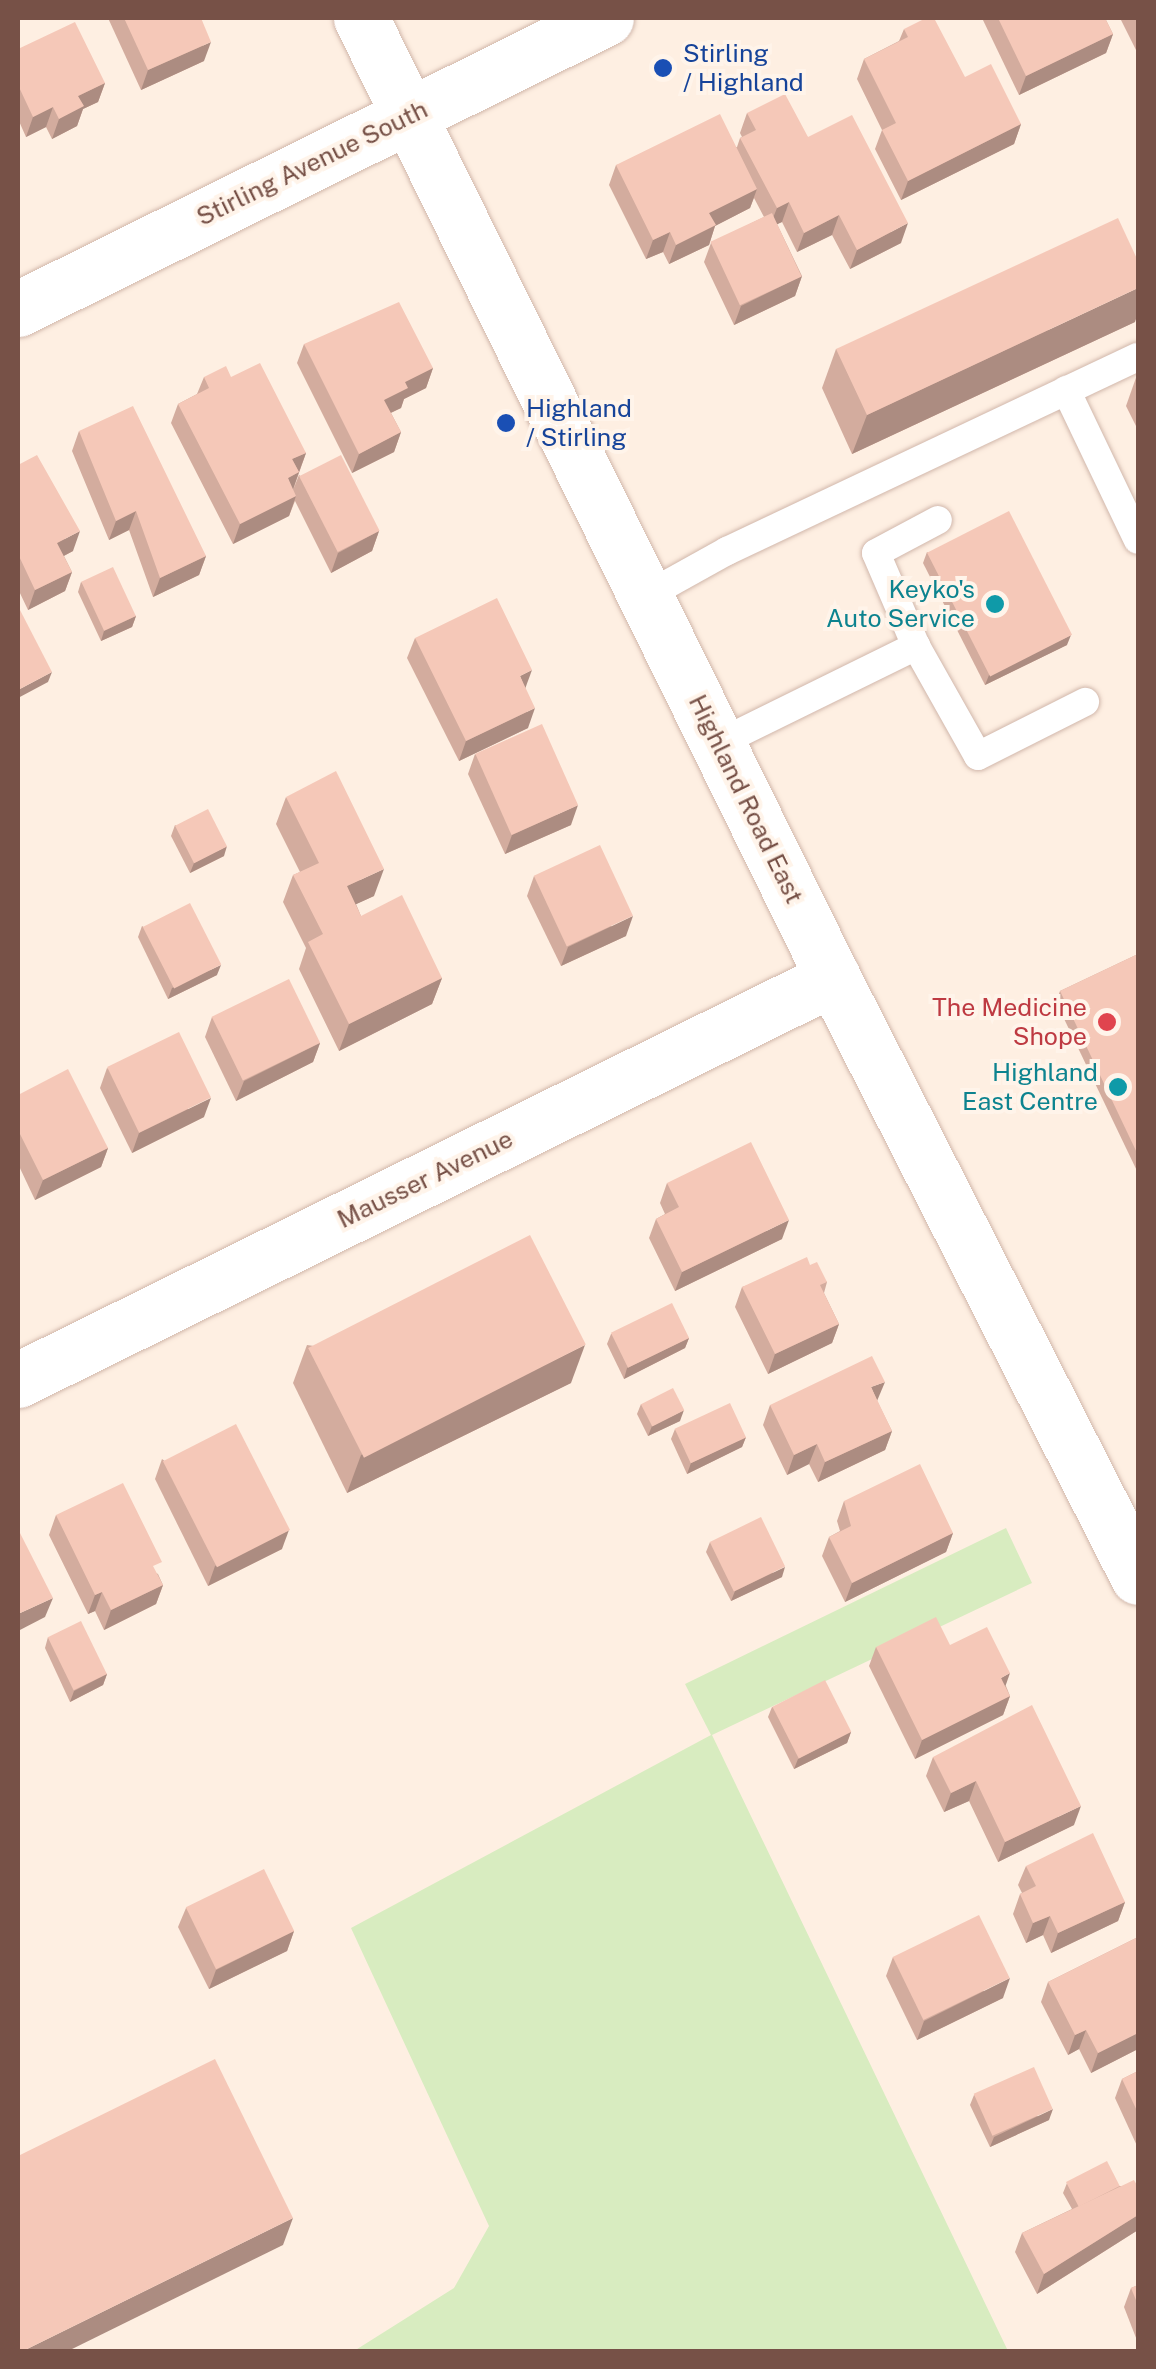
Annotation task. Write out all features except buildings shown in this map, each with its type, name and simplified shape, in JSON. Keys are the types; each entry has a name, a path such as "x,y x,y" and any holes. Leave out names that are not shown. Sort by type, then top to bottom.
{"street":[{"name":"Highland Road East","path":"361,18 833,978 1138,1578"},
{"name":"Stirling Avenue South","path":"18,309 606,18"},
{"name":"Mausser Avenue","path":"18,1380 833,978"}],"lane":[{"path":"646,596 1138,357"},
{"path":"1066,390 1138,540"},
{"path":"938,520 876,553 916,646 978,756 1085,702"},
{"path":"719,743 916,646"}],"green space":[{"path":"1006,1528 1032,1583 712,1735 1008,2351 354,2351 454,2288 489,2226 351,1928 711,1735 685,1684"}],"place":[{"name":"Stirling / Highland","path":"663,68"},
{"name":"Highland / Stirling","path":"506,423"},
{"name":"Keyko's Auto Service","path":"995,604"},
{"name":"The Medicine Shope","path":"1107,1022"},
{"name":"Highland East Centre","path":"1118,1087"}]}
